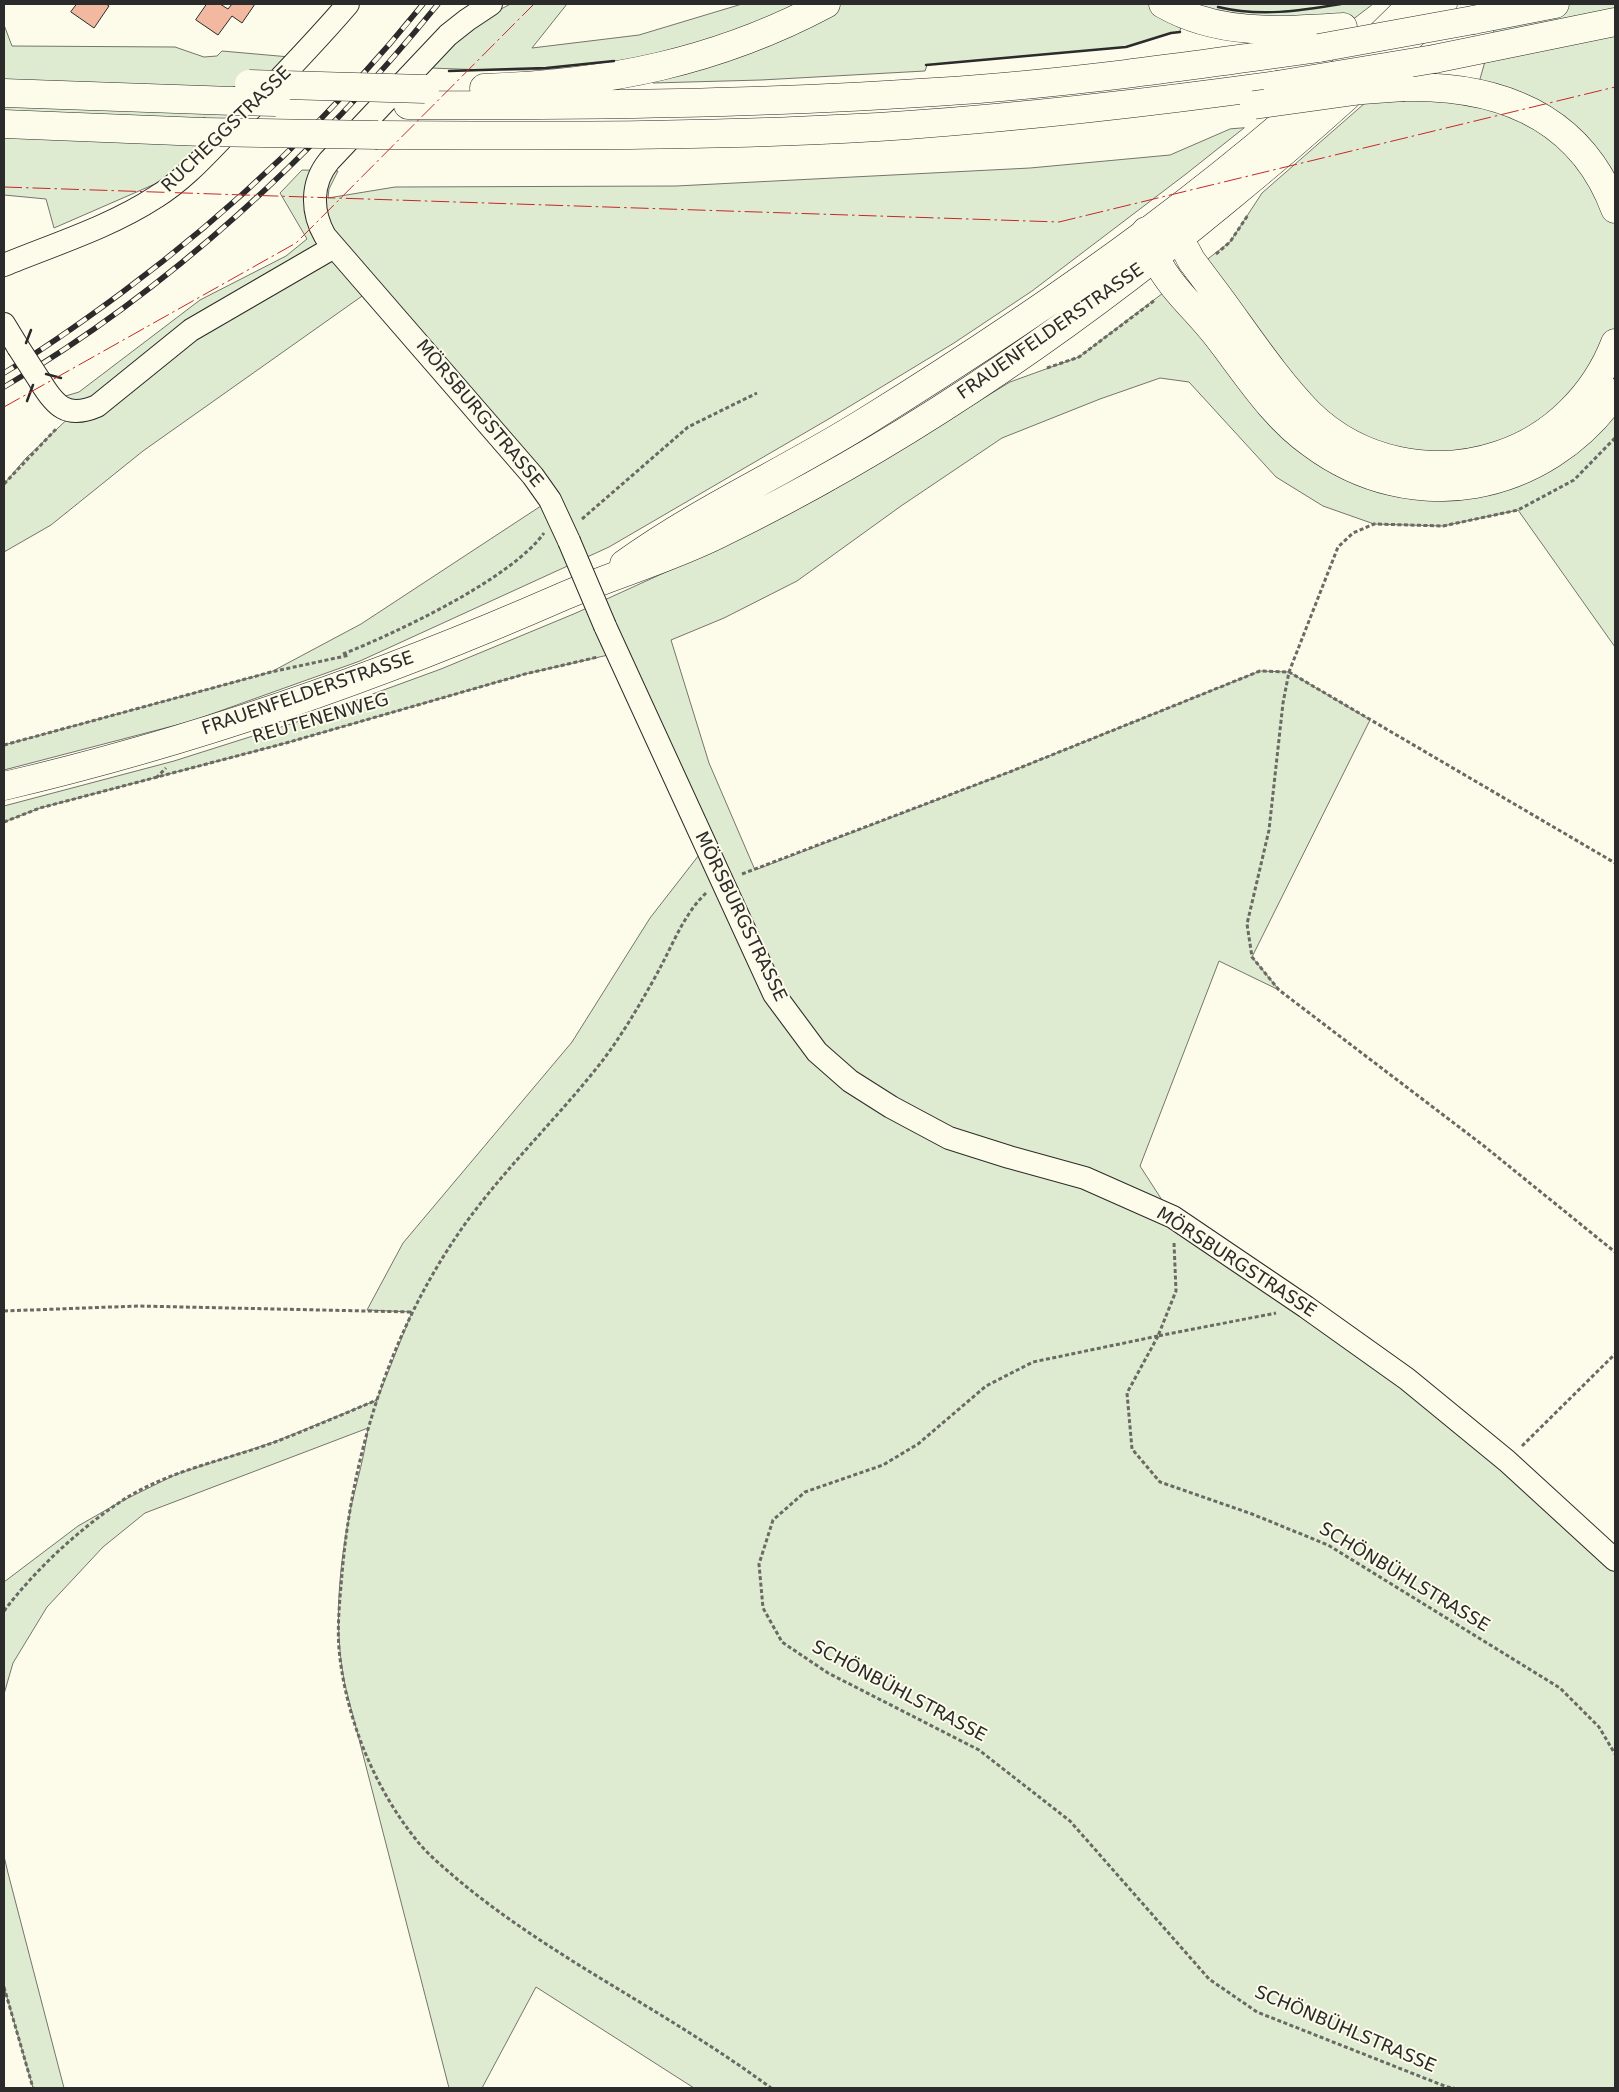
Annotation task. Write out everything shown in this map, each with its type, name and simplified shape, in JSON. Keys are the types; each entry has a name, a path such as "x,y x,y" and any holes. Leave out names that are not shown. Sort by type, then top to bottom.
{"main road":[{"path":"416,97 555,84 692,59 738,45 786,25 826,4"},
{"path":"1163,4 1193,18 1227,27 1272,31 1473,20"},
{"name":"FRAUENFELDERSTRASSE","path":"605,578 658,539 886,408 1027,318 1187,201 1288,119 1360,56 1412,4"},
{"name":"FRAUENFELDERSTRASSE","path":"4,786 150,748 322,691 463,640 605,578 668,558 720,534 853,464 1003,370 1120,286 1306,134 1397,51 1443,4"},
{"path":"4,93 172,99 241,93 730,103 927,93 1092,79 1319,48 1556,4"},
{"path":"4,124 203,132 571,136 752,133 907,125 1135,104 1277,85 1434,59 1615,22"},
{"path":"1135,104 1254,105 1362,90 1404,87 1449,88 1486,94 1530,111 1551,124 1580,151 1599,176 1615,209"},
{"path":"1146,231 1178,240 1276,373 1309,412 1327,428 1346,440 1369,452 1390,459 1433,465 1462,464 1494,457 1528,442 1554,426 1576,406 1600,375 1615,344"},
{"path":"1146,231 1155,258 1173,287 1202,316 1267,399 1298,433 1337,461 1382,480 1415,486 1445,488 1480,484 1510,475 1541,461 1572,440 1593,420 1615,393"}],"street":[{"name":"RUCHEGGSTRASSE","path":"4,265 117,218 173,186 301,58 348,4"},
{"name":"MÖRSBURGSTRASSE","path":"491,4 466,20 448,35 322,169 315,190 316,215 319,226 334,247 524,464 550,500 568,537 617,652 774,994 817,1052 850,1081 891,1107 949,1138 1085,1178 1173,1217 1306,1307 1407,1379 1507,1460 1615,1560"},
{"path":"4,324 56,404 76,412 86,411 105,402 191,330 334,247"}],"path":[{"path":"568,537 688,427 757,393"},
{"path":"4,484 26,458 76,412"},
{"path":"1615,438 1574,480 1518,510 1443,526 1374,524 1353,534 1338,547 1289,672 1283,703 1269,830 1247,924 1252,957 1279,990 1484,1146 1615,1252"},
{"path":"336,657 385,636 472,590 520,557 539,540"},
{"name":"REUTENENWEG","path":"4,822 40,808 286,743 525,674 617,652"},
{"path":"4,744 271,672 361,653"},
{"path":"771,2088 706,2043 535,1938 493,1908 426,1851 393,1806 373,1767 353,1714 341,1665 338,1634 346,1532 377,1400 412,1312 451,1245 478,1206 512,1163 602,1060 647,992 688,914 700,899 722,882 1012,771 1260,671 1289,672 1615,863"},
{"name":"SCHÖNBÜHLSTRASSE","path":"1173,1217 1176,1291 1158,1336 1126,1393 1132,1449 1160,1482 1252,1514 1328,1545 1560,1688 1599,1727 1615,1754"},
{"path":"4,1311 138,1306 412,1312"},
{"name":"SCHÖNBÜHLSTRASSE","path":"1306,1307 1033,1362 986,1386 918,1444 883,1465 806,1492 773,1520 759,1564 763,1608 782,1642 828,1673 979,1750 1070,1821 1209,1979 1257,2012 1454,2088"},
{"path":"1507,1460 1615,1354"},
{"path":"4,1610 42,1568 68,1544 120,1502 177,1474 274,1442 377,1400"},
{"path":"4,1987 33,2088"}],"green space":[{"path":"511,4 567,4 532,48 639,35 742,4 798,4 764,20 693,45 619,61 544,69 431,68 478,21"},
{"path":"826,4 1373,4 1343,27 1182,14 1180,32 1126,47 927,65 925,71 761,80 653,83 651,68"},
{"path":"1502,4 1615,4 1615,647 1518,510 1443,526 1374,524 1323,506 1276,477 1189,382 1160,378 1100,399 1002,438 901,506 797,581 724,618 671,640 709,763 755,870 1012,771 1260,671 1289,672 1370,720 1252,957 1279,990 1219,961 1140,1166 1173,1217 1306,1307 1615,1560 1615,2088 694,2088 536,1987 482,2088 449,2088 345,1685 341,1663 338,1618 343,1551 368,1428 145,1513 103,1547 47,1607 13,1663 4,1694 4,1582 78,1526 120,1502 177,1474 274,1442 377,1400 412,1312 367,1310 403,1243 572,1042 650,918 706,846 617,653 525,674 286,743 40,808 4,822 4,806 174,761 300,721 441,669 576,613 747,535 828,493 1010,382 1079,357 1230,242 1262,193 1381,89 1479,81"},
{"path":"4,25 12,46 175,47 204,57 217,56 222,51 301,58 194,167 54,228 46,199 4,195"},
{"path":"1244,128 1032,291 954,343 832,417 609,547 360,661 192,721 4,770 4,745 271,672 361,624 550,500 372,289 143,451 51,525 4,552 4,484 26,458 75,412 52,400 79,392 200,300 286,256 307,239 280,193 302,170 338,171 329,189 328,198 395,187 676,186 1030,168 1170,155 1230,129"},
{"path":"4,1856 64,2088 33,2088 4,1987"}],"building":[{"path":"77,4 106,4 109,6 94,28 71,12"},
{"path":"207,4 220,4 228,9 232,4 255,4 242,23 232,16 218,35 196,20"}],"railway":[{"path":"4,373 63,335 120,294 162,262 242,195 318,122 354,84 423,4"},
{"path":"4,387 65,349 125,307 238,215 343,113 438,4"}],"wall":[{"path":"1218,7 1249,12 1280,12 1341,4"},
{"path":"926,65 1126,47 1180,32"},
{"path":"449,71 546,68 614,61"},
{"path":"26,343 31,330"},
{"path":"46,374 61,378"},
{"path":"27,401 33,385"}],"power":[{"path":"4,407 296,243 534,4"},
{"path":"4,187 1059,222 1615,87"}]}
